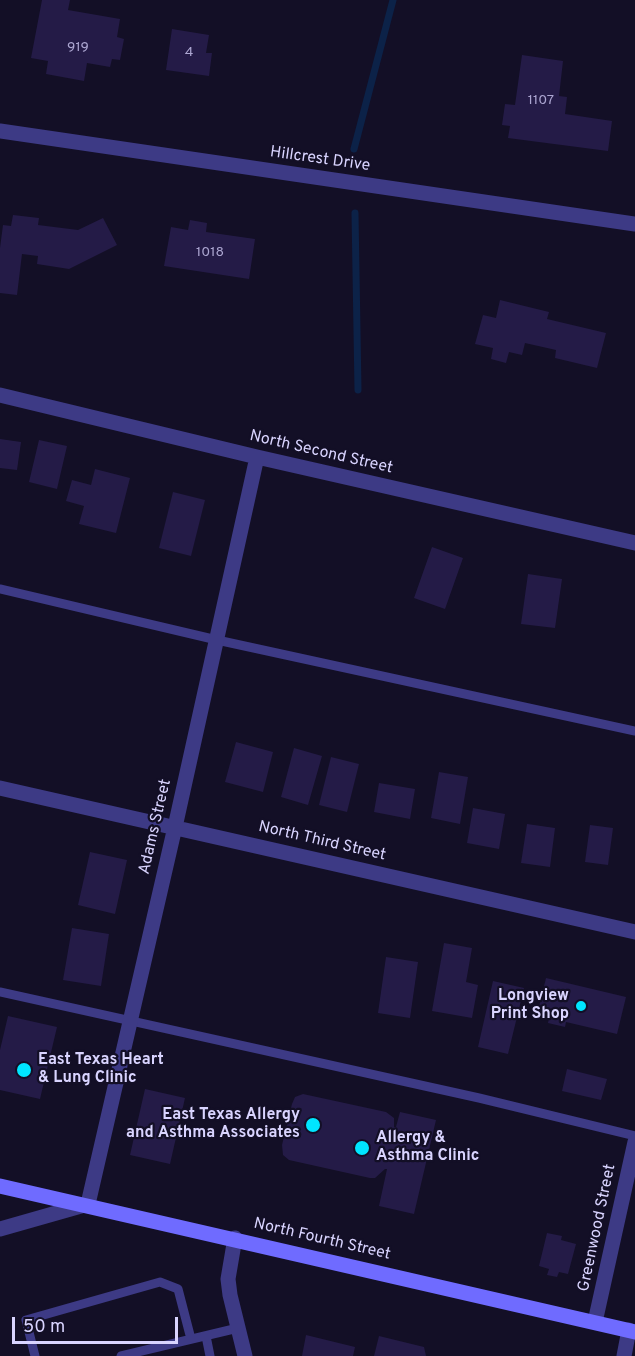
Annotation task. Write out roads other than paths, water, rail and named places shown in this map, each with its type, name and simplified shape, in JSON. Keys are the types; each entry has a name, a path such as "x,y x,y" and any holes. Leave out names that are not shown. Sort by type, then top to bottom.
{"main road":[{"name":"North Fourth Street","path":"0,1186 88,1204 632,1331"}],"street":[{"name":"Hillcrest Drive","path":"0,131 635,224"},
{"name":"North Second Street","path":"0,395 256,457 635,543"},
{"name":"Adams Street","path":"88,1204 175,827 256,457"},
{"name":"North Third Street","path":"0,788 635,932"},
{"name":"Greenwood Street","path":"595,1322 635,1143"},
{"path":"0,1229 88,1204"},
{"path":"235,1238 228,1279 245,1356"},
{"path":"624,1356 632,1331"}],"lane":[{"path":"0,589 216,640 635,731"},
{"path":"0,992 479,1098 635,1136"},
{"path":"35,1356 26,1320 160,1282 178,1289 191,1339"},
{"path":"121,1356 238,1328"},
{"path":"206,1336 210,1356"}],"waterway":[{"path":"354,149 393,0"},
{"path":"355,213 358,390"}],"place":[{"name":"Longview Print Shop","path":"581,1006"},
{"name":"East Texas Heart & Lung Clinic","path":"24,1070"},
{"name":"East Texas Allergy and Asthma Associates","path":"313,1125"},
{"name":"Allergy & Asthma Clinic","path":"362,1148"}]}
